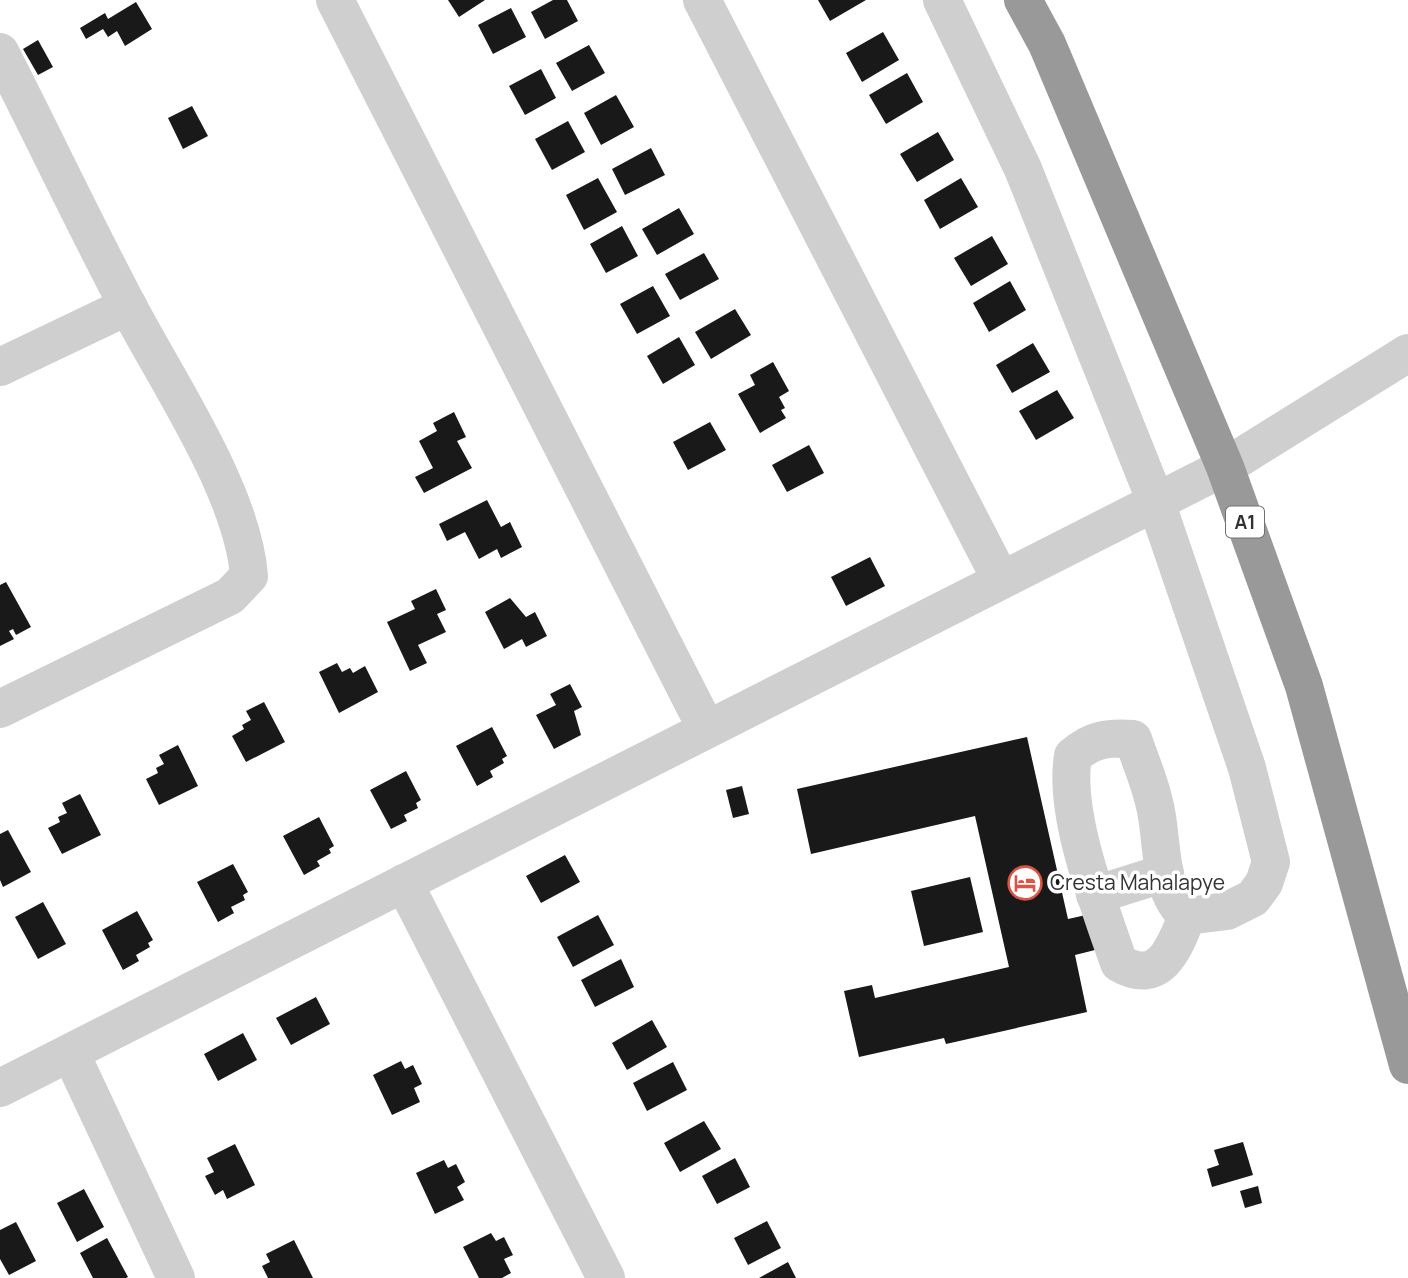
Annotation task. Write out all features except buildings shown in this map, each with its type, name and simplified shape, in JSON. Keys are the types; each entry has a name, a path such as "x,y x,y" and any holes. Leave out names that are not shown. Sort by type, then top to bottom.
{"highway":[{"name":"A1","path":"1023,0 1047,44 1225,467 1304,686 1408,1065"}],"street":[{"path":"335,0 706,728"},
{"path":"702,0 1001,580"},
{"path":"942,0 1023,169 1156,502 1247,768 1271,862 1264,883 1253,898 1227,911 1186,916"},
{"path":"0,52 233,508 247,549 250,576 230,596 0,709"},
{"path":"0,367 128,306"},
{"path":"0,1088 1225,467 1408,353"},
{"path":"1106,737 1133,739 1154,803 1165,873 1172,896 1186,916 1166,958 1155,968 1134,972 1119,963 1095,895 1072,798 1073,756 1084,746 1106,737"},
{"path":"1095,895 1165,873"},
{"path":"404,883 606,1278"},
{"path":"71,1054 176,1278"}],"place":[{"name":"Cresta Mahalapye","path":"1025,883"}]}
